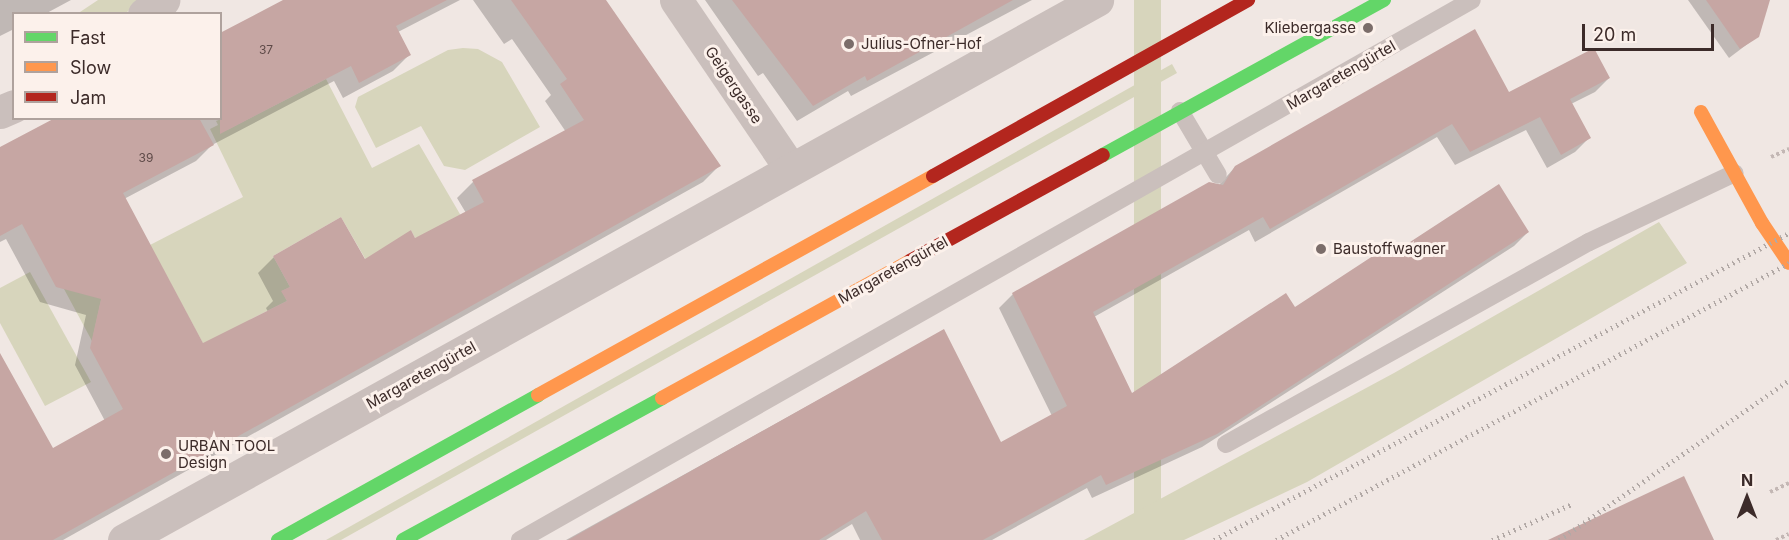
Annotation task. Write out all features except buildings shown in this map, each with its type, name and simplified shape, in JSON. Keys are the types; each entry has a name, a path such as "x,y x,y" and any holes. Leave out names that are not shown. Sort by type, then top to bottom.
{"main road":[{"path":"278,540 1248,0"},
{"name":"Margaretengürtel","path":"403,540 1384,0"},
{"path":"1701,112 1789,263"}],"street":[{"path":"147,12 163,0"},
{"name":"Geigergasse","path":"676,0 791,169"},
{"name":"Margaretengürtel","path":"124,540 1096,0"}],"lane":[{"name":"Margaretengürtel","path":"520,540 1472,0"},
{"path":"1180,111 1218,175"},
{"path":"1226,444 1589,242 1735,173"}],"path":[{"path":"1770,492 1789,483"},
{"path":"1776,540 1789,534"}],"shaded area":[{"path":"98,0 140,0 127,12 80,12"},
{"path":"1134,0 1161,0 1161,540 1134,540"},
{"path":"478,49 502,62 540,127 465,170 444,166 421,126 376,148 355,107 358,97 448,50"},
{"path":"1172,64 1177,73 341,540 326,540"},
{"path":"326,79 372,168 419,144 464,221 415,238 411,230 377,279 341,217 273,256 290,287 282,291 287,301 251,319 213,362 150,245 243,197 210,129 218,125 216,121 222,120 227,130"},
{"path":"1659,222 1687,263 1307,482 1184,540 1084,540 1394,373"},
{"path":"108,269 92,341 64,289"},
{"path":"30,272 91,382 45,406 0,323 0,288"}],"railway":[{"path":"1214,540 1789,233"},
{"path":"1276,540 1789,263"},
{"path":"1559,540 1789,380"},
{"path":"1492,540 1572,504"}],"traffic: fast":[{"path":"1103,155 1384,0"},
{"path":"278,540 538,395"},
{"path":"403,540 662,398"}],"traffic: slow":[{"path":"1701,112 1762,223 1789,263"},
{"path":"538,395 933,176"},
{"path":"662,398 910,261"}],"traffic: jam":[{"path":"933,176 1248,0"},
{"path":"910,261 1103,155"}],"place":[{"name":"Kliebergasse","path":"1368,28"},
{"name":"Julius-Ofner-Hof","path":"849,44"},
{"name":"Baustoffwagner","path":"1321,249"},
{"name":"URBAN TOOL Design","path":"166,454"}]}
